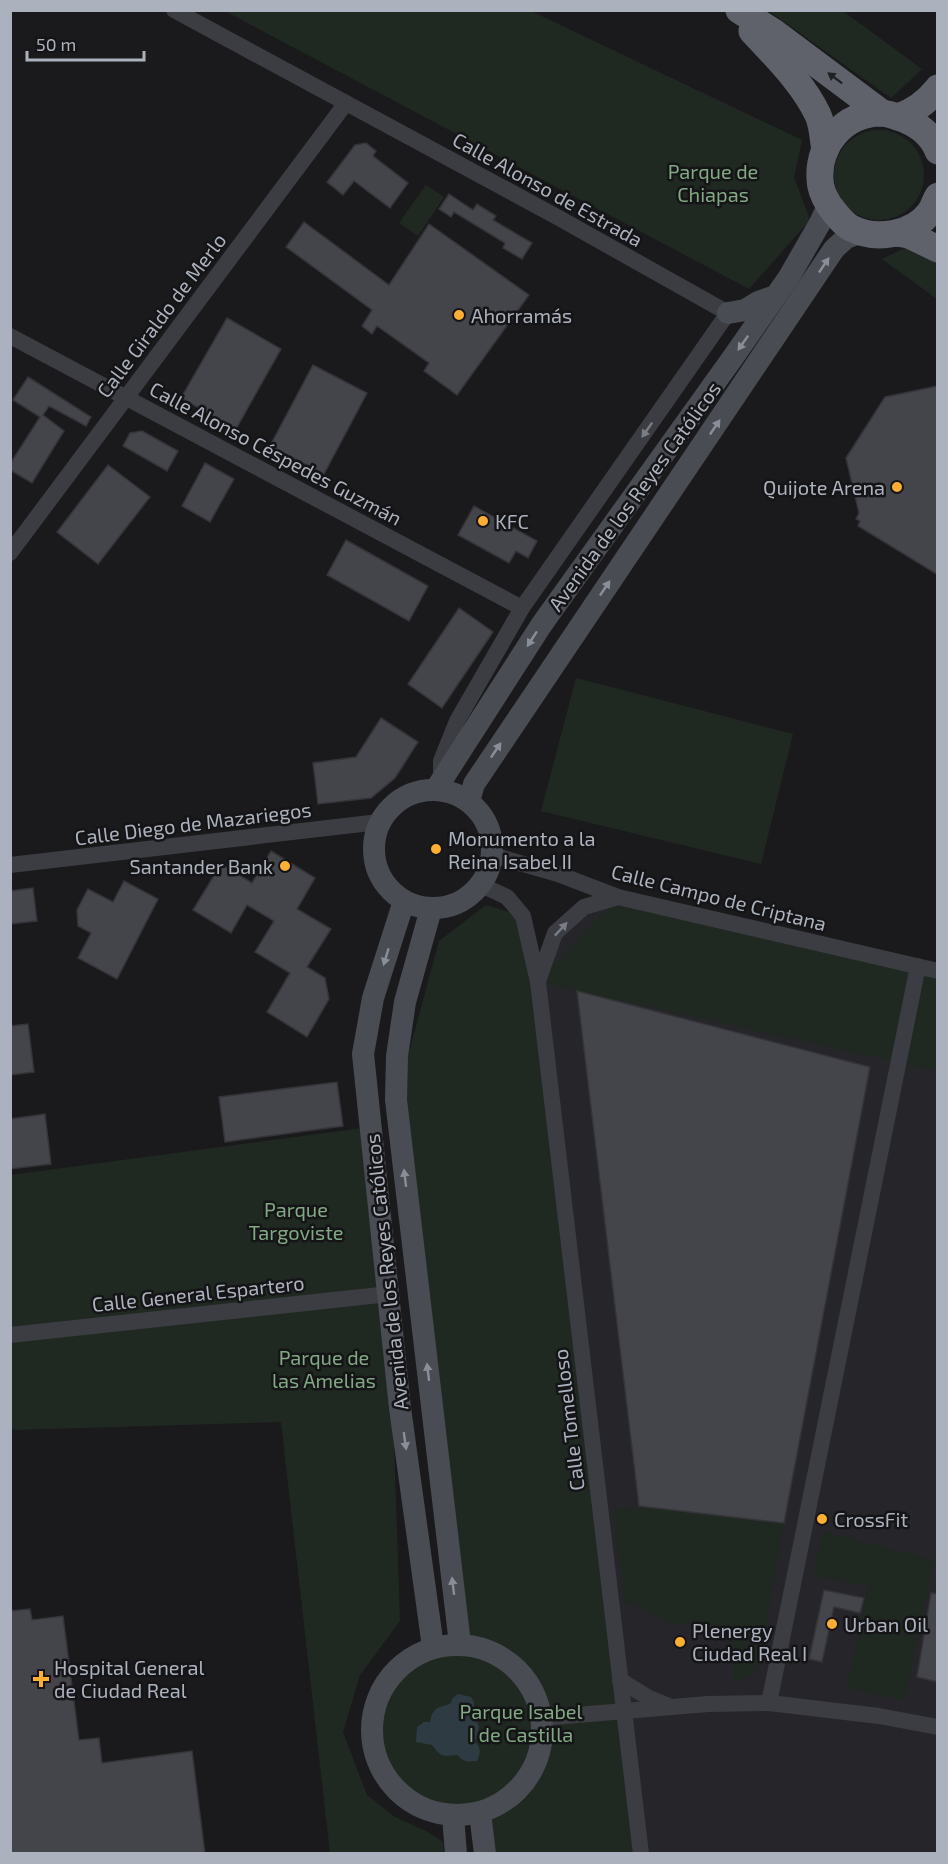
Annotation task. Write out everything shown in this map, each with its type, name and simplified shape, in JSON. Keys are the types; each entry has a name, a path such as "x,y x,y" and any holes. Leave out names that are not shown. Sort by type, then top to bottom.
{"highway":[{"path":"732,10 775,56 804,92 818,116 825,152"},
{"path":"739,10 890,115 918,126 937,140"},
{"path":"938,88 930,98 910,112 864,115 852,119 830,140 821,166 820,180 826,200 841,220 851,228 878,235 896,233 921,222 931,211 938,196"},
{"path":"896,233 909,236 938,249"}],"main road":[{"name":"Avenida de los Reyes Católicos","path":"438,785 542,624 777,295 820,223 826,210 826,200"},
{"name":"Avenida de los Reyes Católicos","path":"469,801 474,784 834,249 846,238 863,232"},
{"path":"728,313 745,310 777,295"},
{"path":"438,785 469,801 486,820 492,837 492,855 481,885 465,900 431,909 404,901 381,879 375,864 373,849 380,822 394,804 410,794 438,785"},
{"name":"Avenida de los Reyes Católicos","path":"404,901 374,999 363,1054 400,1408 433,1647"},
{"name":"Avenida de los Reyes Católicos","path":"431,909 405,1002 397,1056 396,1100 460,1644"},
{"path":"460,1644 489,1650 513,1665 532,1688 542,1718 539,1753 530,1775 509,1799 480,1813 453,1816 424,1810 398,1793 380,1769 371,1738 375,1705 392,1674 409,1659 433,1647 460,1644"},
{"path":"480,1813 485,1854"},
{"path":"453,1816 456,1854"}],"street":[{"name":"Calle Alonso de Estrada","path":"174,10 559,218 728,313"},
{"name":"Calle Giraldo de Merlo","path":"10,553 346,103"},
{"path":"438,785 441,761 457,721 522,608 728,313"},
{"name":"Calle Alonso Céspedes Guzmán","path":"10,336 522,608"},
{"name":"Calle Diego de Mazariegos","path":"10,865 380,822"},
{"name":"Calle Campo de Criptana","path":"492,855 558,874 618,897 938,971"},
{"name":"Calle Tomelloso","path":"481,885 507,897 523,916 538,982 640,1854"},
{"name":"Calle Tomelloso","path":"538,982 555,933 584,907 618,897"},
{"path":"769,1703 918,966"},
{"name":"Calle General Espartero","path":"10,1335 389,1294"},
{"path":"620,1680 649,1698 671,1707"},
{"path":"542,1718 708,1704 769,1703 824,1708 938,1727"}],"shaded area":[{"path":"618,897 937,973 937,1853 641,1853 538,982 555,933"},
{"path":"458,1694 471,1697 474,1702 474,1707 470,1712 474,1714 479,1727 475,1742 480,1751 477,1761 466,1761 458,1755 443,1755 432,1745 416,1742 417,1727 424,1722 430,1722 437,1708 450,1704"}],"green space":[{"name":"Parque de Chiapas","path":"225,11 531,11 802,140 794,177 810,220 749,289"},
{"path":"769,11 843,11 922,69 891,98"},
{"path":"879,130 896,134 911,143 920,158 924,175 920,192 911,207 896,216 879,220 862,216 847,207 838,192 834,175 838,158 847,143 862,134"},
{"path":"426,185 444,197 418,236 399,223"},
{"path":"937,229 937,299 882,259 936,233"},
{"path":"576,678 793,734 761,864 541,811"},
{"path":"618,897 937,974 937,1071 538,982"},
{"name":"Parque Isabel I de Castilla","path":"486,905 523,916 637,1853 485,1853 480,1813 424,1805 380,1769 374,1714 392,1674 460,1644 396,1100 439,941"},
{"path":"370,1127 389,1294 400,1621 360,1675 343,1732 367,1795 395,1817 428,1832 443,1842 444,1853 330,1853 281,1422 13,1430 10,1424 10,1175"},
{"path":"639,1506 784,1523 759,1666 748,1677 734,1682 728,1625 673,1624 633,1603 625,1605 613,1510"},
{"path":"822,1531 934,1560 905,1700 847,1689 868,1586 814,1576"}],"building":[{"path":"366,143 376,151 373,156 408,183 390,208 354,181 343,195 327,182 355,145"},
{"path":"449,194 473,210 477,204 496,216 493,220 532,243 522,259 503,248 505,243 454,212 451,217 439,209"},
{"name":"Ahorramás","path":"304,222 389,285 429,224 529,295 457,395 424,371 429,363 377,326 372,334 362,326 372,310 286,247"},
{"path":"227,318 281,349 236,429 181,398"},
{"path":"313,365 367,393 324,474 270,446"},
{"path":"28,377 91,417 86,426 49,406 43,415 64,431 32,483 10,470 10,464 40,417 13,400"},
{"name":"Quijote Arena","path":"938,386 938,575 858,526 860,521 856,519 859,513 846,458 885,397"},
{"path":"142,431 178,451 167,471 123,446 130,433"},
{"path":"205,463 234,479 210,522 182,506"},
{"path":"108,465 150,497 98,564 57,532"},
{"name":"KFC","path":"474,506 537,541 528,558 516,551 509,563 458,535"},
{"path":"346,540 428,586 409,621 327,575"},
{"path":"459,608 493,632 442,708 408,684"},
{"path":"381,718 418,742 395,778 371,798 318,804 313,763 356,757"},
{"path":"271,851 315,878 297,909 331,929 307,967 325,978 329,999 307,1037 267,1012 290,973 255,952 274,921 247,905 231,933 193,910 221,864 252,883"},
{"path":"124,881 158,899 117,979 78,958 91,933 78,926 77,910 88,889 113,902"},
{"path":"33,888 37,921 10,924 10,891"},
{"path":"577,991 870,1067 784,1523 639,1506"},
{"path":"28,1024 34,1072 10,1075 10,1026"},
{"path":"337,1082 343,1126 225,1142 219,1097"},
{"path":"45,1114 51,1164 10,1169 10,1119"},
{"path":"824,1590 864,1598 860,1613 834,1607 822,1662 809,1659"},
{"path":"931,1593 938,1594 938,1682 917,1677"},
{"name":"Hospital General de Ciudad Real","path":"30,1609 32,1620 63,1616 79,1740 99,1738 102,1763 192,1751 205,1854 10,1854 10,1611"}],"place":[{"name":"Ahorramás","path":"459,315"},
{"name":"Quijote Arena","path":"897,487"},
{"name":"KFC","path":"483,521"},
{"name":"Monumento a la Reina Isabel II","path":"436,849"},
{"name":"Santander Bank","path":"285,866"},
{"name":"CrossFit","path":"822,1519"},
{"name":"Urban Oil","path":"832,1624"},
{"name":"Plenergy Ciudad Real I","path":"680,1642"},
{"name":"Hospital General de Ciudad Real","path":"41,1679"}],"park label":[{"name":"Parque Targoviste","path":"296,1220"},
{"name":"Parque de las Amelias","path":"324,1368"}]}
